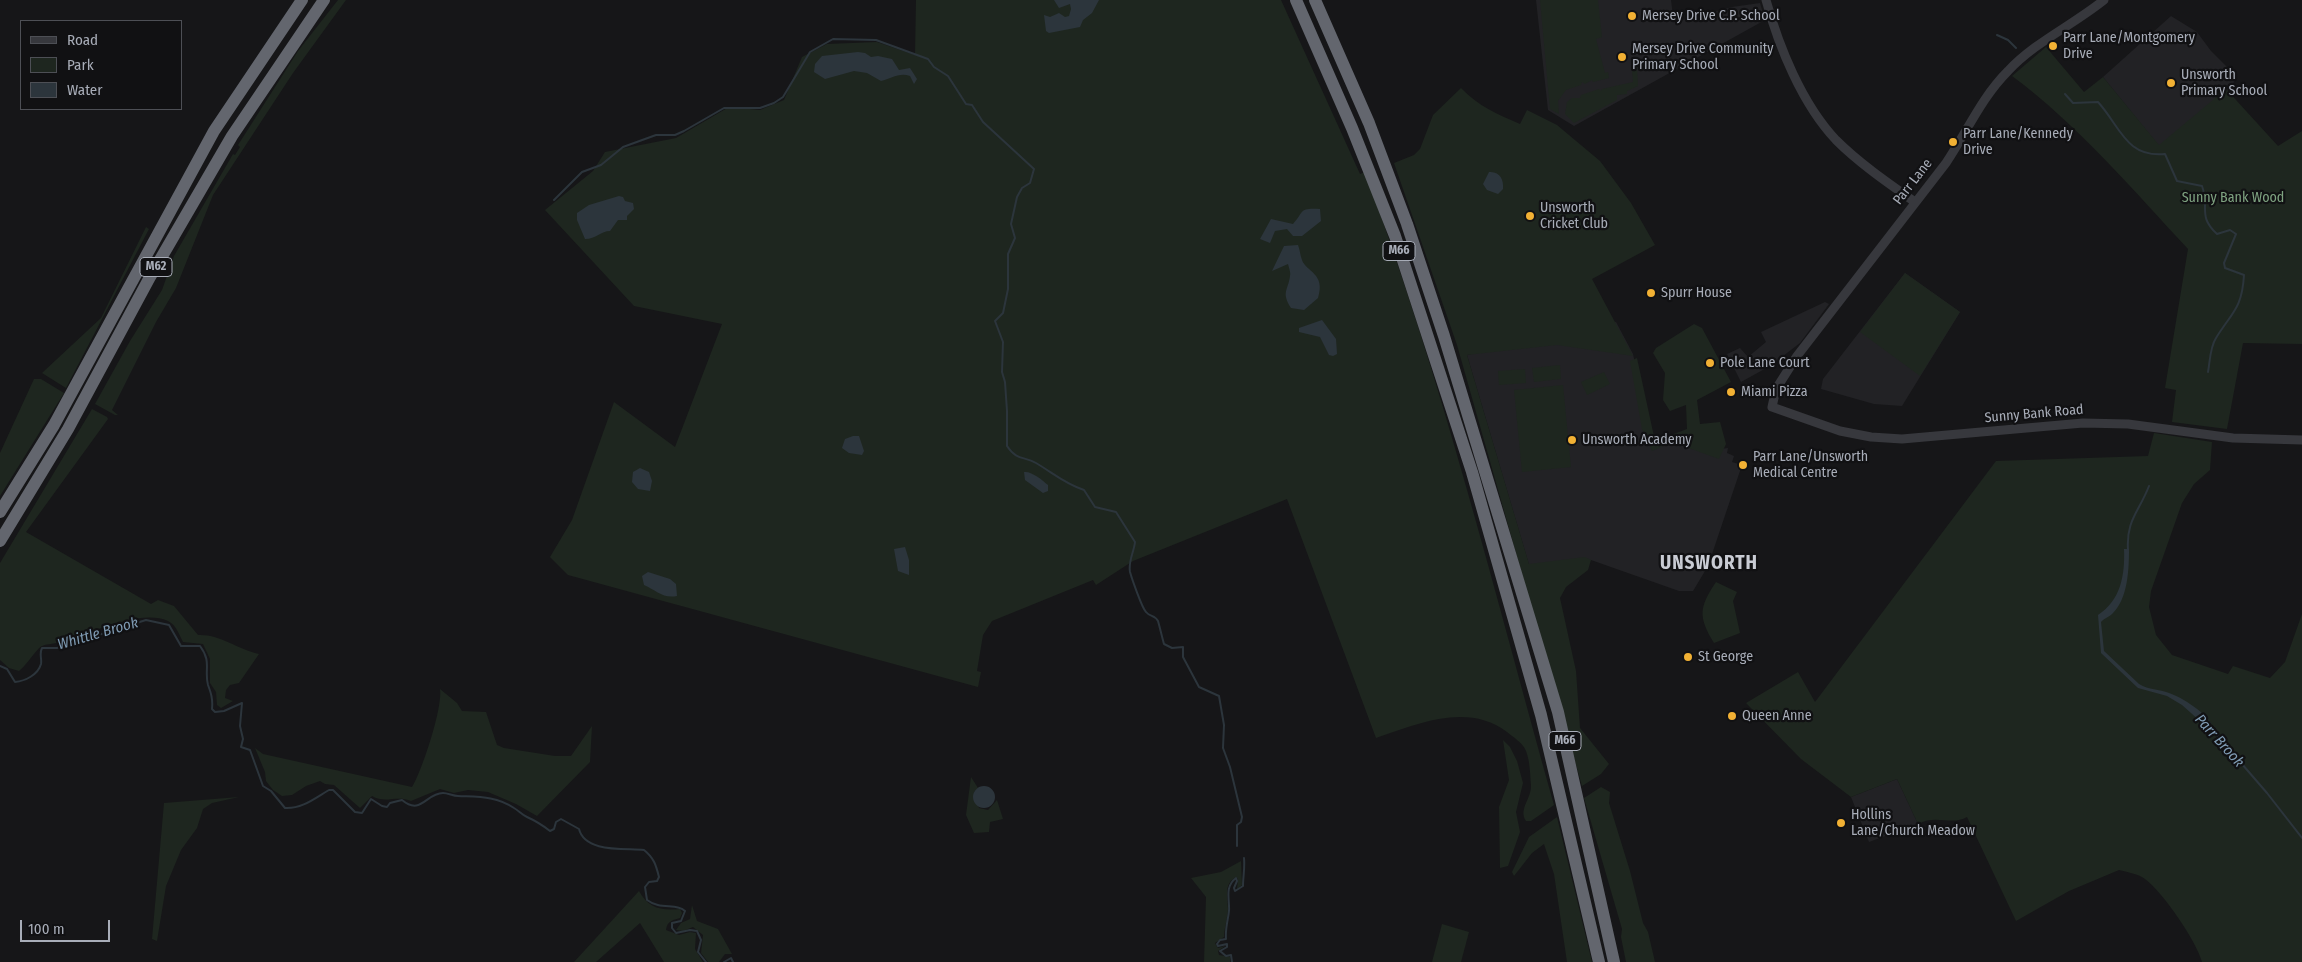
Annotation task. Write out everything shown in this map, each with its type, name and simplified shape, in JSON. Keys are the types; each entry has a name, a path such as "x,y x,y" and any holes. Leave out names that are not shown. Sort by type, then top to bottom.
{"highway":[{"name":"M62","path":"0,512 54,426 214,131 302,0"},
{"name":"M62","path":"0,541 68,429 150,278 232,136 324,0"},
{"name":"M66","path":"1296,0 1352,128 1394,236 1483,509 1541,715 1599,962"},
{"name":"M66","path":"1315,0 1369,123 1407,224 1496,505 1558,712 1614,962"}],"street":[{"path":"1766,0 1798,85 1825,127 1851,153 1915,202"},
{"name":"Parr Lane","path":"1772,406 1776,388 1797,356 1946,163 1978,108 2008,70 2028,52 2104,0"},
{"name":"Sunny Bank Road","path":"1772,406 1840,431 1871,437 1902,439 2042,425 2106,423 2233,438 2302,440"}],"shaded area":[{"name":"Mersey Drive Community Primary School","path":"1536,0 1671,0 1673,16 1679,21 1732,7 1760,3 1765,20 1574,126 1548,110"},
{"name":"Unsworth Primary School","path":"2171,16 2197,32 2211,51 2237,77 2229,90 2159,146 2103,77"},
{"path":"1905,273 1960,312 1902,406 1874,404 1821,389 1823,379"},
{"path":"1825,302 1829,304 1800,343 1770,366 1741,382 1727,354 1740,348 1748,357 1766,342 1761,332"},
{"name":"Unsworth Academy","path":"1616,322 1633,354 1654,449 1690,433 1720,449 1728,448 1727,453 1734,456 1732,462 1742,465 1708,566 1693,591 1679,591 1591,560 1530,568 1467,355"},
{"path":"1897,779 1918,824 1869,842 1851,797"}],"green space":[{"path":"338,0 346,0 293,73 213,195 176,288 156,322 112,410 118,415 95,404 130,341 162,290 174,256 233,154 235,155 240,147 238,145 298,51"},
{"path":"916,0 1281,0 1360,174 1365,172 1393,250 1419,329 1466,487 1554,805 1531,821 1526,821 1524,808 1530,794 1531,785 1526,751 1523,745 1515,738 1492,723 1476,718 1442,718 1376,738 1287,499 1133,561 1096,585 1093,580 992,621 983,635 977,671 981,672 978,687 568,575 550,557 572,520 614,402 675,447 722,324 634,306 545,210 593,171 605,152 676,138 729,107 760,110 784,100 802,57 827,44 877,42 915,55"},
{"path":"1540,0 1598,0 1602,37 1596,39 1605,73 1608,72 1609,78 1593,82 1592,80 1585,84 1582,82 1581,85 1566,90 1558,101 1559,114 1550,109"},
{"name":"Sunny Bank Wood","path":"2046,47 2084,92 2103,77 2159,145 2226,89 2278,146 2302,131 2302,344 2243,343 2227,429 2172,422 2176,390 2165,388 2188,249 2126,181 2060,115 2012,76"},
{"path":"1637,67 1638,86 1627,91 1627,94 1617,95 1617,100 1574,123 1565,114 1567,102 1572,98 1580,98 1581,95 1599,89 1601,91 1602,89 1633,82 1632,70"},
{"name":"Unsworth Cricket Club","path":"1461,88 1481,105 1520,124 1527,110 1557,125 1600,161 1631,203 1655,245 1592,279 1633,356 1557,345 1467,355 1529,564 1585,557 1591,560 1588,570 1566,587 1560,598 1576,671 1580,728 1609,764 1601,774 1582,786 1457,345 1394,163 1414,155 1420,149 1433,115"},
{"path":"146,227 149,229 66,388 42,373 101,318"},
{"path":"1905,273 1960,312 1920,376 1860,332"},
{"path":"1694,324 1702,328 1731,382 1697,400 1700,424 1720,422 1726,444 1719,459 1672,442 1652,451 1642,429 1630,361 1637,358 1655,441 1687,429 1686,405 1670,411 1663,400 1665,373 1653,353 1656,348"},
{"path":"1560,365 1561,379 1534,382 1532,368"},
{"path":"1525,369 1526,383 1499,385 1498,371"},
{"path":"1604,372 1610,384 1587,395 1581,382"},
{"path":"34,379 41,379 64,393 0,496 0,453"},
{"path":"1563,385 1571,467 1522,472 1514,390"},
{"path":"92,409 108,419 26,532 151,604 158,600 174,606 198,635 221,639 259,654 239,683 230,685 226,690 225,698 233,701 221,708 217,705 216,692 210,683 210,659 203,644 183,642 171,623 156,618 128,620 69,640 44,645 37,650 19,671 9,668 0,660 0,563"},
{"path":"2154,433 2212,442 2210,470 2194,484 2182,503 2151,591 2149,607 2156,635 2172,655 2228,674 2233,666 2270,678 2285,662 2302,614 2302,962 2202,962 2186,930 2169,905 2152,885 2142,877 2119,870 2069,891 2016,921 1967,817 1956,820 1931,820 1918,824 1897,779 1851,797 1801,759 1746,703 1798,672 1815,702 1996,461 2148,456"},
{"path":"1716,582 1737,592 1733,601 1740,633 1714,643 1705,626 1703,612 1706,598"},
{"path":"440,689 457,703 462,711 486,712 497,745 504,748 555,756 571,756 592,726 590,762 537,816 516,804 488,792 468,790 454,793 440,789 411,801 406,799 382,799 372,796 360,808 334,785 325,784 320,781 306,786 292,795 282,796 273,790 266,781 265,772 255,748 263,754 412,787 431,739 438,710"},
{"path":"1503,740 1510,747 1517,761 1523,783 1516,812 1520,832 1508,866 1500,868 1499,807 1509,780"},
{"path":"971,777 978,788 974,792 979,808 988,810 997,800 1003,819 990,822 989,832 974,833 966,815"},
{"path":"1601,787 1610,792 1609,803 1630,871 1643,923 1648,932 1655,962 1626,962 1621,937 1622,929 1584,798"},
{"path":"239,797 212,803 203,809 197,828 181,850 166,886 157,941 152,939 164,803"},
{"path":"1557,817 1592,962 1567,962 1554,874 1544,844 1532,853 1514,876 1512,872 1529,837"},
{"path":"1241,861 1242,885 1237,889 1238,879 1236,877 1229,883 1227,891 1228,912 1224,937 1215,943 1218,948 1225,946 1218,951 1219,955 1230,957 1230,962 1204,962 1206,897 1191,878 1221,872"},
{"path":"639,891 651,905 661,909 680,909 682,913 680,918 669,923 666,930 679,935 690,932 696,933 695,949 703,962 664,962 640,923 596,962 574,962"},
{"path":"692,905 697,921 718,929 732,954 725,954 719,962 708,962 701,953 703,935 693,927 683,931 676,930 681,923 690,919"},
{"path":"1442,924 1469,932 1461,962 1432,962"}],"water":[{"path":"1054,0 1099,0 1092,13 1083,20 1080,27 1049,33 1046,31 1044,15 1050,17 1059,13 1065,17 1069,16 1071,9 1070,4 1059,8"},
{"path":"865,53 871,57 878,56 892,59 899,70 910,68 917,79 914,84 910,76 902,75 881,81 867,73 854,71 825,79 814,72 815,64 822,56"},
{"path":"1489,172 1496,173 1502,179 1503,189 1498,194 1487,190 1483,184"},
{"path":"619,196 623,197 625,201 633,203 634,209 627,216 627,220 618,220 610,231 585,239 577,220 577,213 589,205"},
{"path":"1320,209 1321,221 1302,236 1293,236 1287,229 1275,231 1270,243 1260,239 1271,219 1293,224 1303,211"},
{"path":"1298,245 1304,264 1318,278 1320,290 1318,298 1304,310 1291,308 1286,298 1290,275 1288,264 1272,271 1284,246"},
{"path":"1322,320 1336,339 1337,354 1333,356 1329,355 1320,337 1299,332 1299,328"},
{"path":"859,436 864,451 862,455 849,453 842,448 845,439"},
{"path":"640,468 649,472 652,481 650,491 638,489 632,482 633,472"},
{"path":"1024,472 1034,474 1043,481 1048,485 1048,491 1043,493 1025,480"},
{"path":"905,547 909,560 909,575 898,571 894,549"},
{"path":"2124,549 2129,549 2127,583 2118,607 2101,622 2104,651 2139,684 2174,695 2198,710 2211,723 2209,729 2182,705 2167,696 2138,688 2101,653 2098,615 2106,609 2117,594 2124,568"},
{"path":"648,572 670,579 676,584 677,596 664,595 644,585 642,576"},
{"path":"984,786 992,789 995,797 992,805 984,808 976,805 973,797 976,789"}],"waterway":[{"name":"Parr Brook","path":"1997,35 2008,40 2016,48"},
{"path":"554,200 582,172 601,165 623,147 656,135 675,135 724,108 760,108 774,103 783,97 810,52 833,39 876,40 928,59 934,67 948,76 966,104 972,105 983,122 1034,169 1030,183 1022,188 1017,197 1011,224 1015,238 1008,254 1008,289 1003,313 995,321 1003,342 1002,372 1005,382 1007,411 1007,446 1017,456 1036,463 1077,488 1084,490 1095,507 1116,512 1135,542 1130,572 1144,609 1158,621 1164,644 1172,648 1183,647 1183,657 1199,687 1219,696 1224,725 1223,748 1230,767 1242,817 1241,822 1237,825 1237,846"},
{"name":"Parr Brook","path":"2065,94 2073,103 2098,102 2132,146 2152,154 2165,154 2177,181 2202,186 2207,222 2211,228 2217,234 2230,230 2236,234 2224,263 2225,268 2244,275 2241,296 2214,342 2208,372"},
{"name":"Parr Brook","path":"2128,550 2131,523 2149,486"},
{"name":"Whittle Brook","path":"0,666 7,669 15,682 27,679 37,671 41,664 42,648 57,648 146,620 169,625 181,646 200,646 204,652 207,661 207,680 212,696 212,709 215,712 224,711 242,703 240,726 243,739 241,747 250,750 263,786 271,791 285,808 303,805 329,790 333,790 355,812 362,813 371,799 387,807 390,803 402,800 414,806 419,805 432,796 443,793 501,801 550,831 554,829 556,822 561,819 579,829 583,837 597,846 644,850 654,862 659,877 657,881 649,882 645,887 647,900 657,905 678,907 685,911 681,921 672,923 672,928 676,933 690,930 697,931 701,940 698,952 706,962"},
{"name":"Parr Brook","path":"2210,727 2267,793 2302,838"},
{"path":"1232,962 1231,955 1226,956 1220,951 1227,947 1227,944 1218,946 1217,944 1220,940 1226,939 1230,885 1236,878 1235,891 1243,886 1244,858"},
{"name":"Whittle Brook","path":"724,962 731,958 733,962"}],"place":[{"name":"Mersey Drive C.P. School","path":"1632,16"},
{"name":"Parr Lane/Montgomery Drive","path":"2053,46"},
{"name":"Mersey Drive Community Primary School","path":"1622,57"},
{"name":"Unsworth Primary School","path":"2171,83"},
{"name":"Parr Lane/Kennedy Drive","path":"1953,142"},
{"name":"Unsworth Cricket Club","path":"1530,216"},
{"name":"Spurr House","path":"1651,293"},
{"name":"Pole Lane Court","path":"1710,363"},
{"name":"Miami Pizza","path":"1731,392"},
{"name":"Unsworth Academy","path":"1572,440"},
{"name":"Parr Lane/Unsworth Medical Centre","path":"1743,465"},
{"name":"St George","path":"1688,657"},
{"name":"Queen Anne","path":"1732,716"},
{"name":"Hollins Lane/Church Meadow","path":"1841,823"}],"district":[{"name":"UNSWORTH","path":"1709,564"}]}
